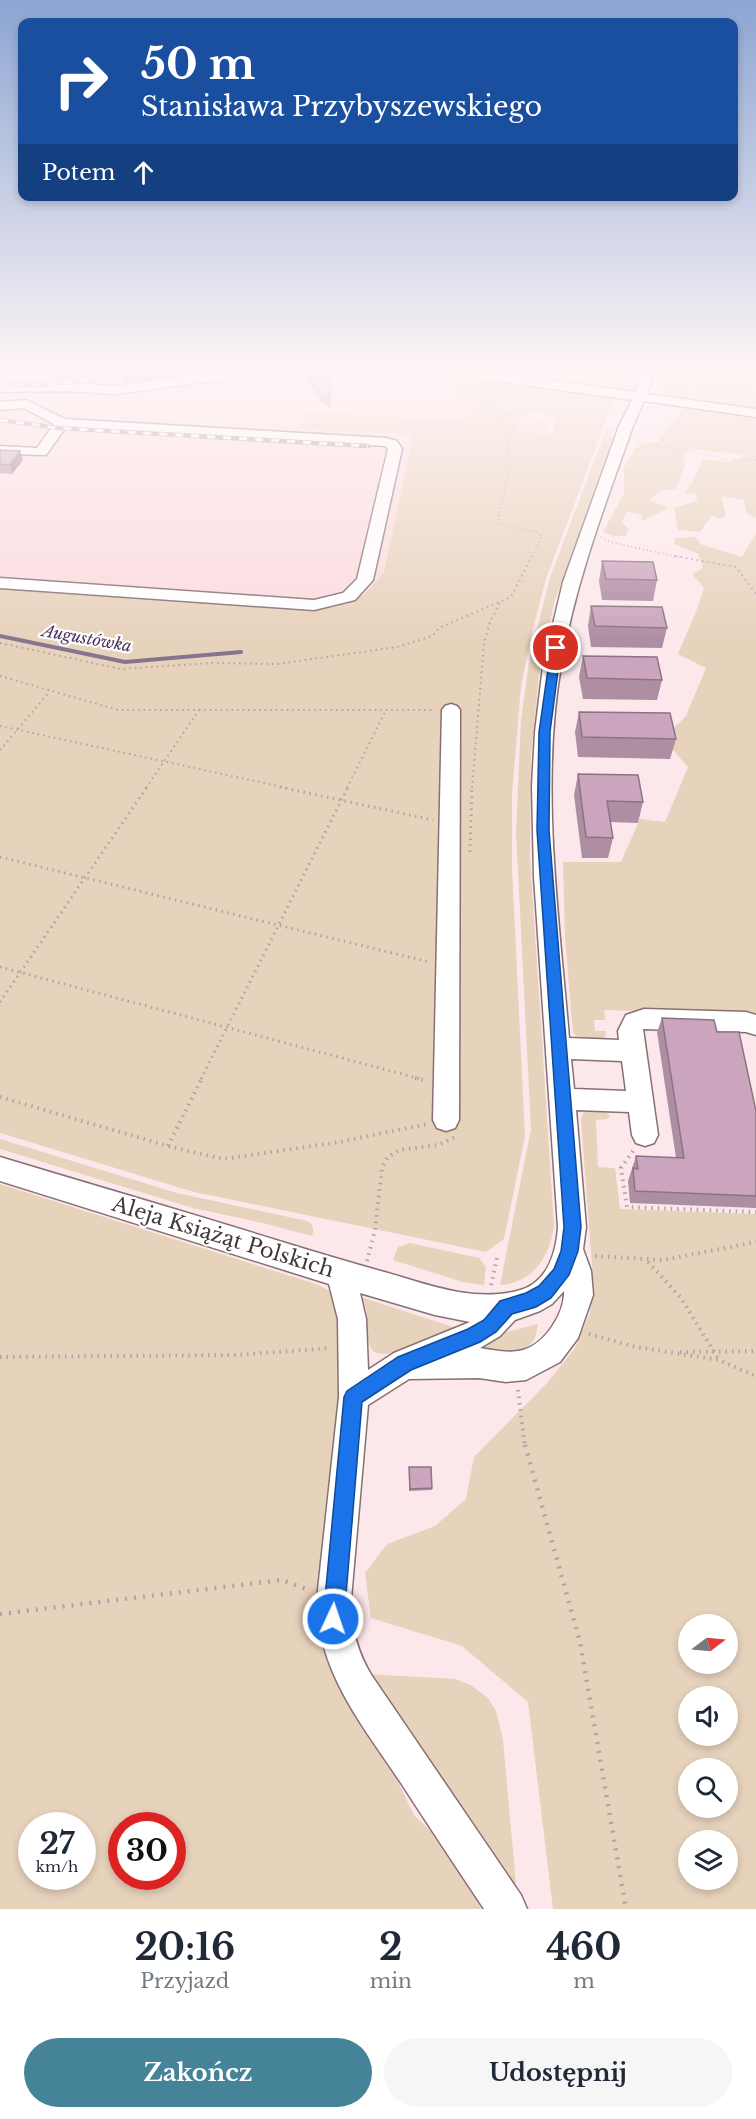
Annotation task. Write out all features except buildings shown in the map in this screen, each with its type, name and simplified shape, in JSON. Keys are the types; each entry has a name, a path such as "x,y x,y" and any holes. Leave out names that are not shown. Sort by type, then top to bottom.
{"street":[{"path":"0,583 314,605 349,597 365,580 392,463"},
{"path":"354,1397 405,1364 474,1336 490,1326 496,1308 530,1301 545,1292 561,1275 570,1251 572,1227 543,848 544,732 552,666 571,582 613,463"},
{"path":"446,1120 451,710"},
{"path":"645,1135 631,1026 639,1020 746,1022 756,1026"},
{"path":"558,1048 633,1051"},
{"path":"562,1099 640,1102"},
{"name":"Aleja Książąt Polskich","path":"0,1169 341,1274 447,1304 496,1308"},
{"path":"405,1364 479,1363 506,1367 526,1365 550,1352 568,1328 579,1296 577,1271 570,1251"},
{"path":"341,1274 352,1320 354,1397 334,1599 333,1619 339,1645 346,1666 358,1689 507,1909"}],"path":[{"path":"589,531 611,542 736,567 756,594"},
{"path":"0,676 118,710 451,710"},
{"path":"0,750 50,691"},
{"path":"0,1002 199,710"},
{"path":"168,1146 386,710"},
{"path":"0,726 449,824"},
{"path":"0,857 448,967"},
{"path":"0,967 446,1086"},
{"path":"0,1097 168,1146 223,1159 340,1143 446,1120"},
{"path":"645,1135 621,1168 626,1206 756,1212"},
{"path":"570,1251 602,1258 646,1261 682,1258 720,1247 756,1242"},
{"path":"496,1258 496,1308"},
{"path":"646,1261 665,1277 690,1312 711,1352 719,1360"},
{"path":"568,1328 636,1347 719,1360 756,1376"},
{"path":"0,1357 238,1355 352,1346"},
{"path":"666,1351 756,1351"},
{"path":"506,1367 518,1387 522,1435 580,1642 626,1909"},
{"path":"0,1614 282,1580 334,1599"}],"shaded area":[{"path":"0,463 407,463 384,572 365,594 335,607 306,608 0,586"},
{"path":"407,463 590,463 545,582 521,686 512,794 512,867 525,1136 504,1239 486,1252 194,1192 0,1133 0,586 306,608 335,607 365,594 384,572"},
{"path":"593,463 604,463 554,603 539,674 531,756 530,857 554,1226 549,1248 538,1266 522,1279 500,1285 531,1129 516,833 521,720 529,662 550,577"},
{"path":"627,463 685,463 685,465 676,489 662,490 649,500 669,508 642,521 642,515 627,512 622,522 629,529 626,536 613,536 603,532 624,493 624,467"},
{"path":"701,463 756,463 756,518 747,514 744,500 721,496 726,515 720,519 712,515 700,532 678,530 674,508 697,501 696,494 684,493 694,480"},
{"path":"756,533 756,1015 604,1010 605,1020 594,1020 595,1031 606,1031 605,1037 597,1040 584,1039 573,1032 565,939 563,862 621,862 640,819 665,822 688,767 663,739 686,716 706,668 678,654 704,588 692,574 703,568 698,554 674,544 675,538 696,537 700,544 742,557"},
{"path":"590,1110 604,1111 610,1116 608,1119 596,1120 598,1167 615,1168 620,1209 756,1214 756,1909 553,1909 528,1702 462,1646 371,1618 365,1573 387,1544 435,1526 466,1499 474,1457 548,1382 575,1348 590,1313 593,1280 581,1120 583,1113"},
{"path":"0,1139 177,1193 307,1221 313,1227 312,1236 193,1208 0,1149"},
{"path":"0,1184 319,1285 334,1294 341,1306 340,1377 321,1620 334,1670 353,1711 387,1759 414,1815 436,1836 474,1894 481,1909 0,1909"},
{"path":"410,1243 479,1258 486,1267 484,1285 463,1282 393,1260 398,1247"},
{"path":"361,1297 453,1327 467,1328 409,1350 397,1353 377,1353 373,1351 369,1343 366,1308"},
{"path":"538,1324 535,1338 524,1353 499,1356 472,1346 502,1333"},
{"path":"364,1674 456,1679 472,1686 488,1698 496,1711 503,1740 516,1885"}],"waterway":[{"name":"Augustówka","path":"0,636 125,662 241,652"}],"route":[{"path":"333,1619 354,1397 405,1364 474,1336 490,1326 507,1307 530,1301 545,1292 561,1275 570,1251 572,1227 543,830 544,732 556,648"}]}
